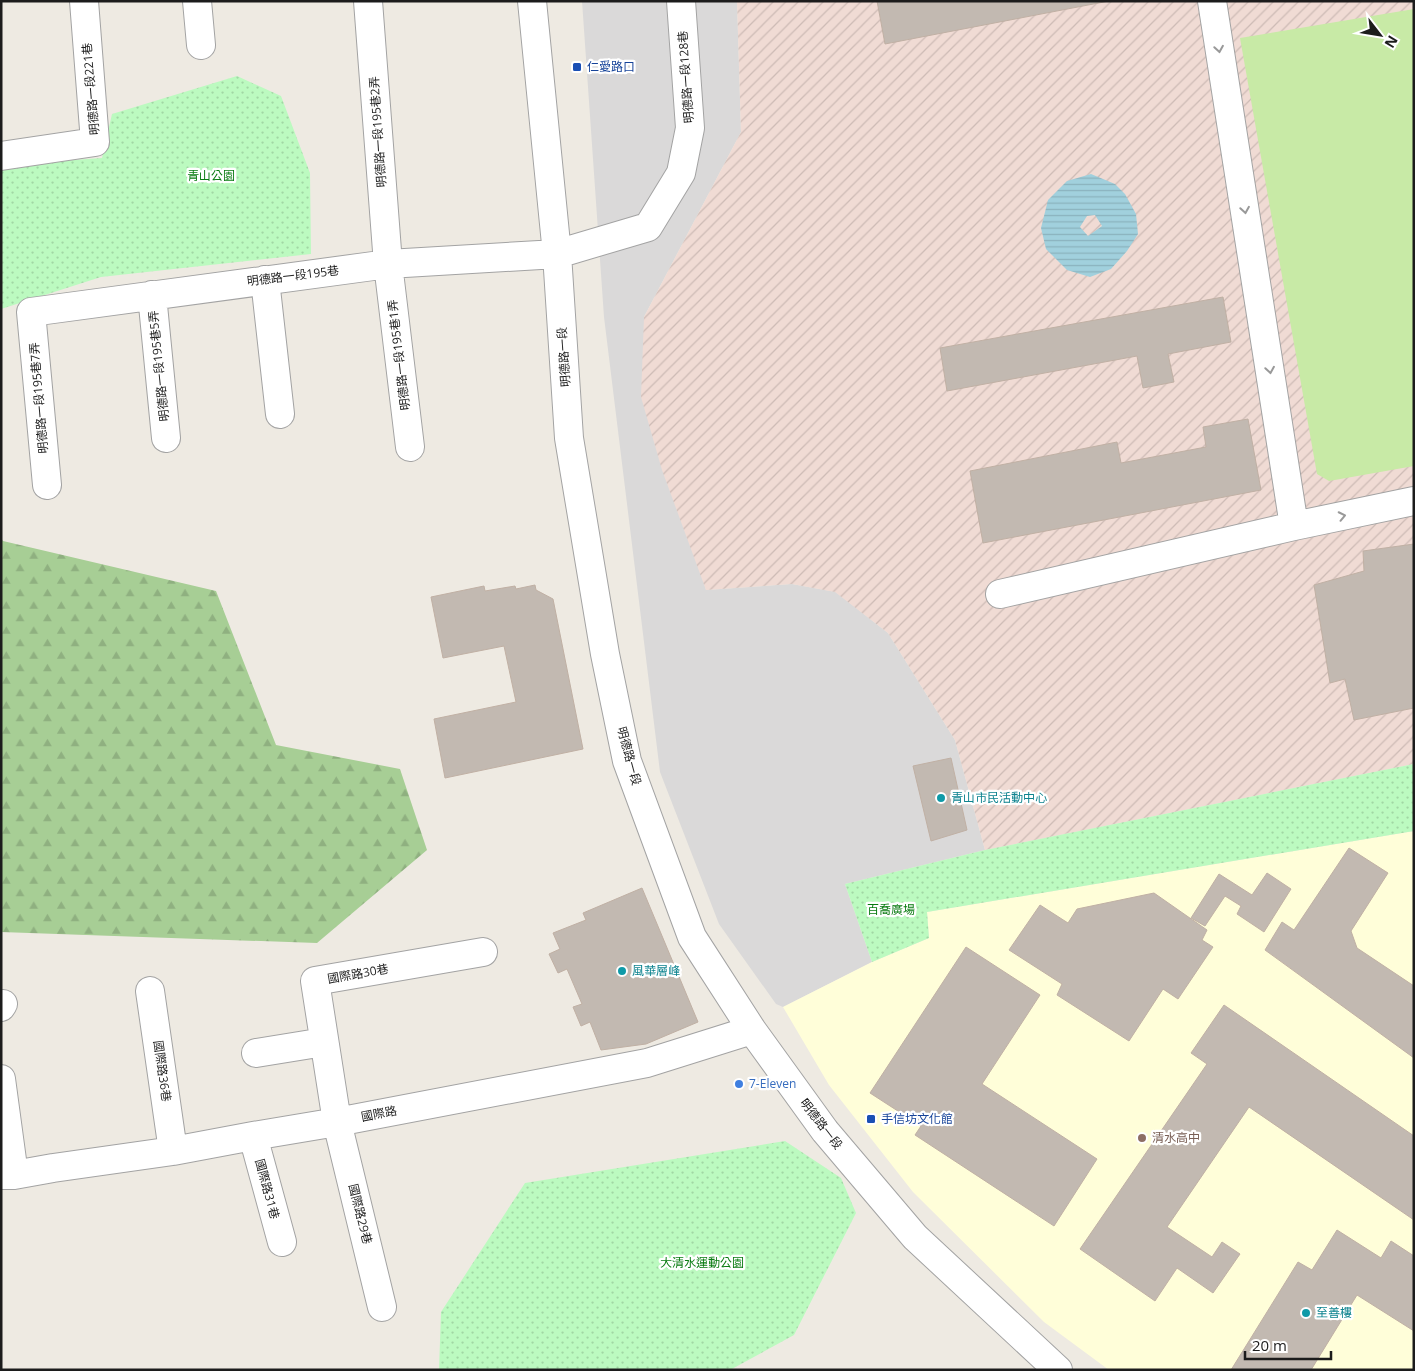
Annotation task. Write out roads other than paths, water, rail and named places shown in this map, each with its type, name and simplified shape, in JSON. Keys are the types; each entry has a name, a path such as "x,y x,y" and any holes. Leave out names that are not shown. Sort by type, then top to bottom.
{"street":[{"name":"明德路一段221巷","path":"1,156 95,142 84,1"},
{"path":"197,1 202,45"},
{"name":"明德路一段195巷2弄","path":"368,1 388,264"},
{"name":"明德路一段","path":"532,1 557,254 569,438 605,654 627,761 692,937 752,1030 825,1132 915,1237 1058,1370"},
{"name":"明德路一段128巷","path":"557,254 648,227 682,173 690,128 681,1"},
{"path":"1212,1 1294,526"},
{"name":"明德路一段195巷","path":"31,312 152,294 388,264 557,254"},
{"name":"明德路一段195巷1弄","path":"388,264 410,447"},
{"path":"265,280 280,414"},
{"name":"明德路一段195巷5弄","path":"152,294 166,438"},
{"name":"明德路一段195巷7弄","path":"31,312 47,485"},
{"path":"1000,594 1294,526 1414,501"},
{"name":"國際路30巷","path":"337,1122 315,981 483,952"},
{"name":"國際路36巷","path":"150,991 173,1151"},
{"name":"國際路","path":"8,1175 173,1151 647,1063 752,1030"},
{"path":"256,1053 324,1042"},
{"path":"1,1079 8,1175"},
{"name":"國際路29巷","path":"337,1122 382,1307"},
{"name":"國際路31巷","path":"253,1136 282,1242"}],"water":[{"path":"1091,174 1115,184 1125,194 1136,214 1138,234 1127,251 1111,269 1090,277 1067,270 1046,249 1041,228 1048,200 1067,181","holes":["1095,215 1102,226 1088,236 1080,227 1087,216"]}],"place":[{"name":"仁愛路口","path":"577,67"},
{"name":"青山市民活動中心","path":"941,798"},
{"name":"風華層峰","path":"622,971"},
{"name":"7-Eleven","path":"739,1084"},
{"name":"手信坊文化館","path":"871,1119"},
{"name":"清水高中","path":"1142,1138"},
{"name":"至善樓","path":"1306,1313"}],"park label":[{"name":"青山公園","path":"211,176"},
{"name":"百喬廣場","path":"891,910"},
{"name":"大清水運動公園","path":"702,1263"}]}
